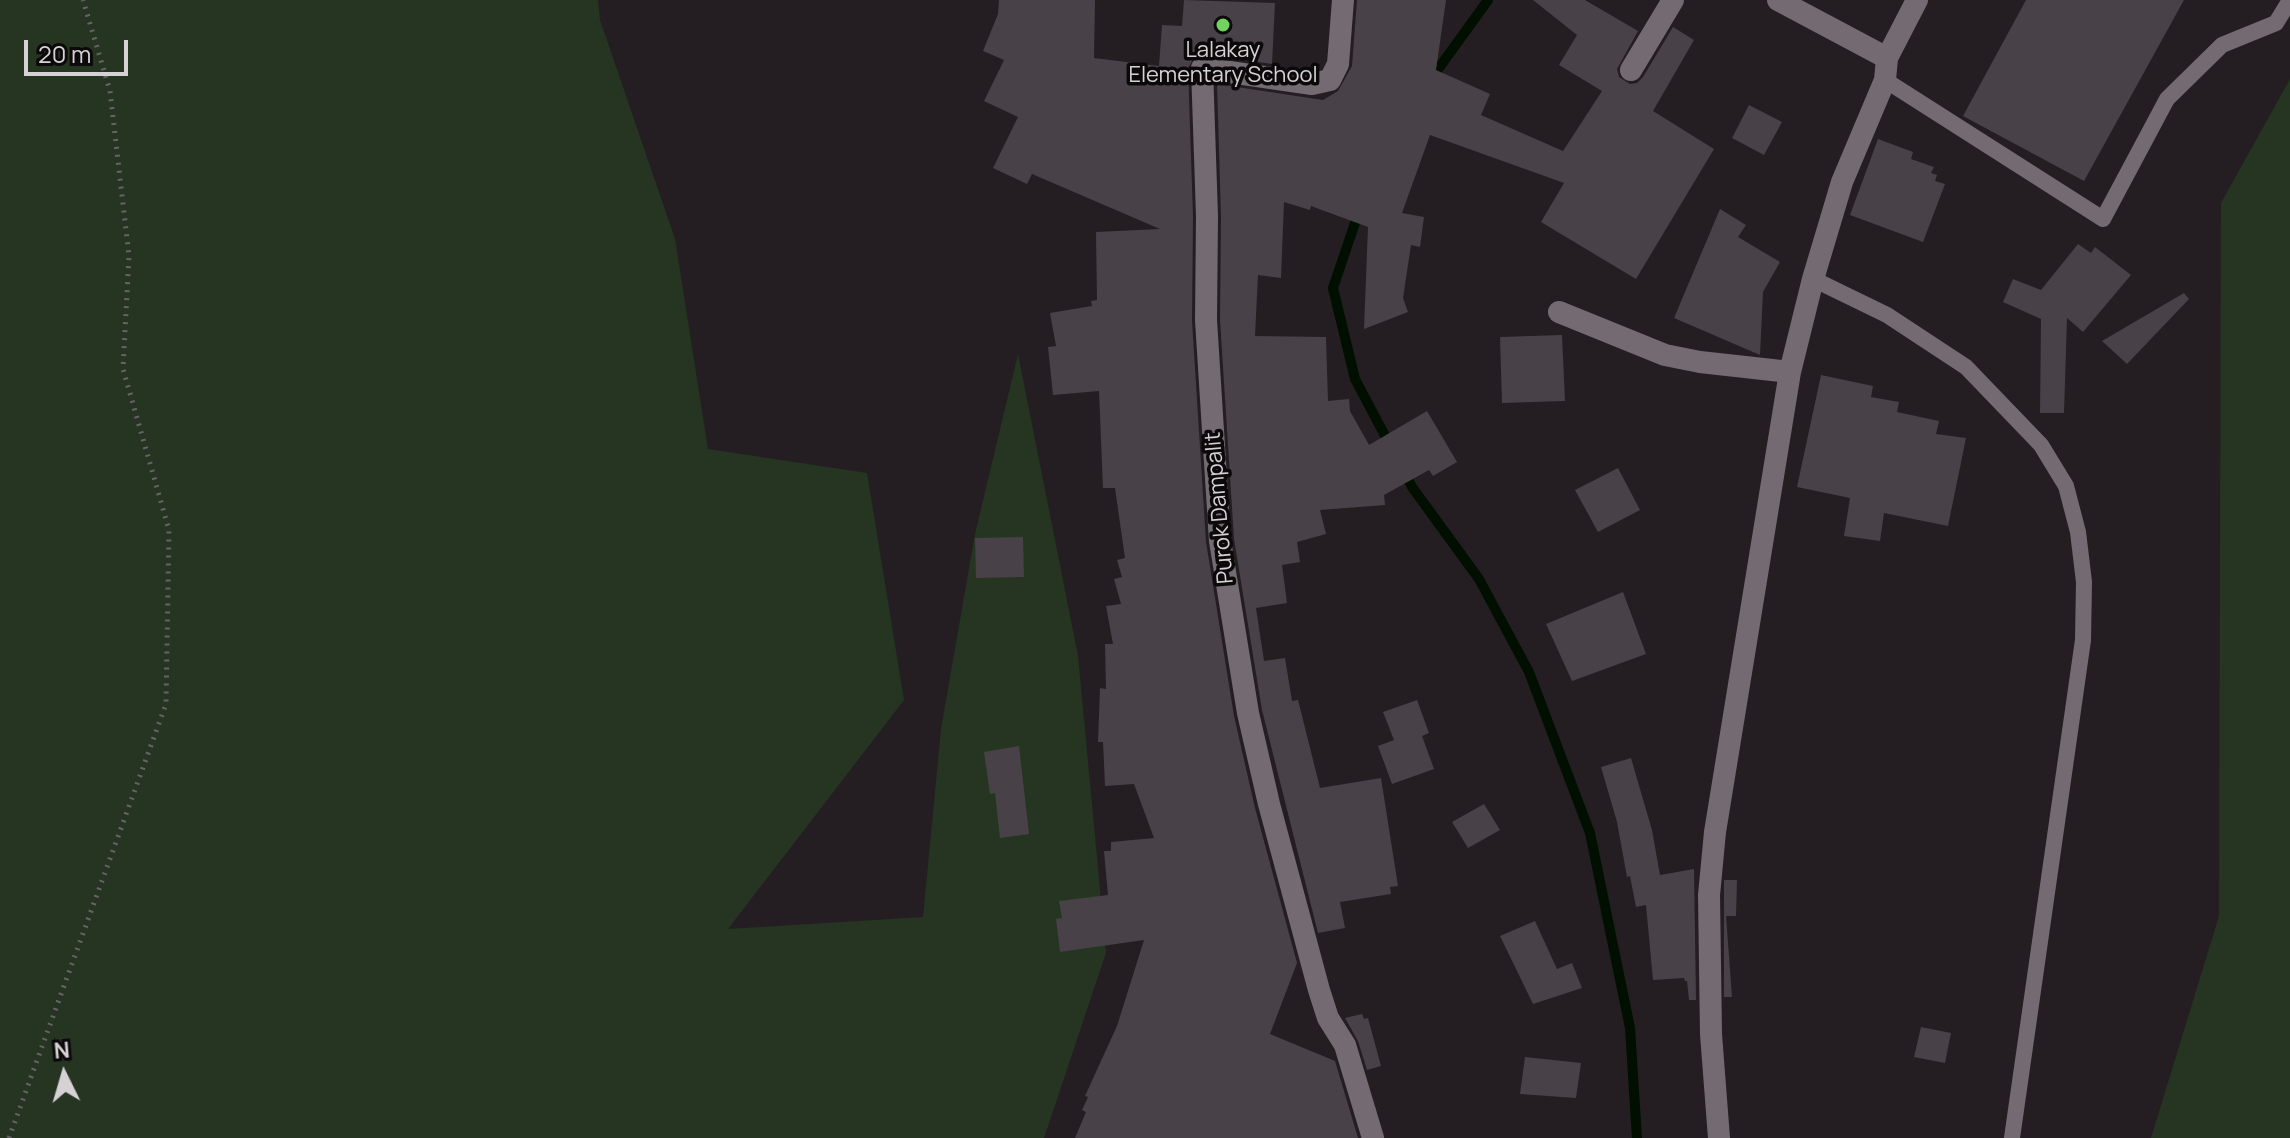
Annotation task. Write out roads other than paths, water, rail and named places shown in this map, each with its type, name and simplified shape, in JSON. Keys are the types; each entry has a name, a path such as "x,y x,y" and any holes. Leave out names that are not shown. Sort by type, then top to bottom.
{"street":[{"name":"Purok Dampalit","path":"1343,0 1338,64 1330,80 1312,84 1202,68 1207,216 1206,320 1220,541 1248,713 1319,990 1328,1018 1345,1045 1373,1138"},
{"path":"1631,70 1673,0"},
{"path":"1778,0 1886,69"},
{"path":"1719,1138 1711,1034 1709,895 1715,832 1790,372 1842,182 1917,0"},
{"path":"1559,312 1665,355 1790,372"}],"lane":[{"path":"1886,69 2103,219 2167,99 2222,45 2276,23 2290,0"},
{"path":"1813,279 1887,315 1966,367 2041,445 2066,486 2078,532 2084,582 2083,640 2012,1138"}],"waterway":[{"path":"1431,79 1488,0"},
{"path":"1359,211 1333,288 1355,379 1391,447"},
{"path":"1404,472 1479,579 1529,672 1590,833 1630,1028 1637,1138"}],"place":[{"name":"Lalakay Elementary School","path":"1223,25"}]}
